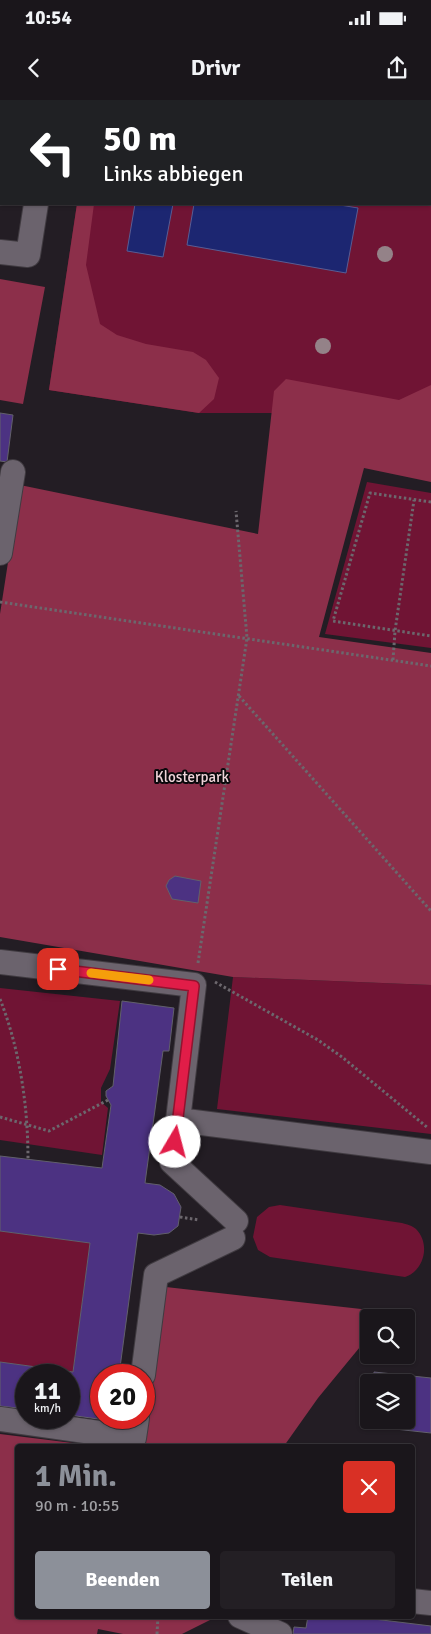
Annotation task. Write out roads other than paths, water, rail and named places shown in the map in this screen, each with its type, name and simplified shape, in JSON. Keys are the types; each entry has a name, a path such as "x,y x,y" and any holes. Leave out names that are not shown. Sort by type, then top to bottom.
{"lane":[{"path":"0,252 28,255 36,205"},
{"path":"0,553 13,472"},
{"path":"0,962 195,981 172,1162 235,1230 156,1275 144,1364"},
{"path":"178,1120 431,1152"},
{"path":"0,1419 136,1434"},
{"path":"415,1601 431,1603"},
{"path":"247,1619 280,1634"}],"park label":[{"name":"Klosterpark","path":"192,777"}]}
